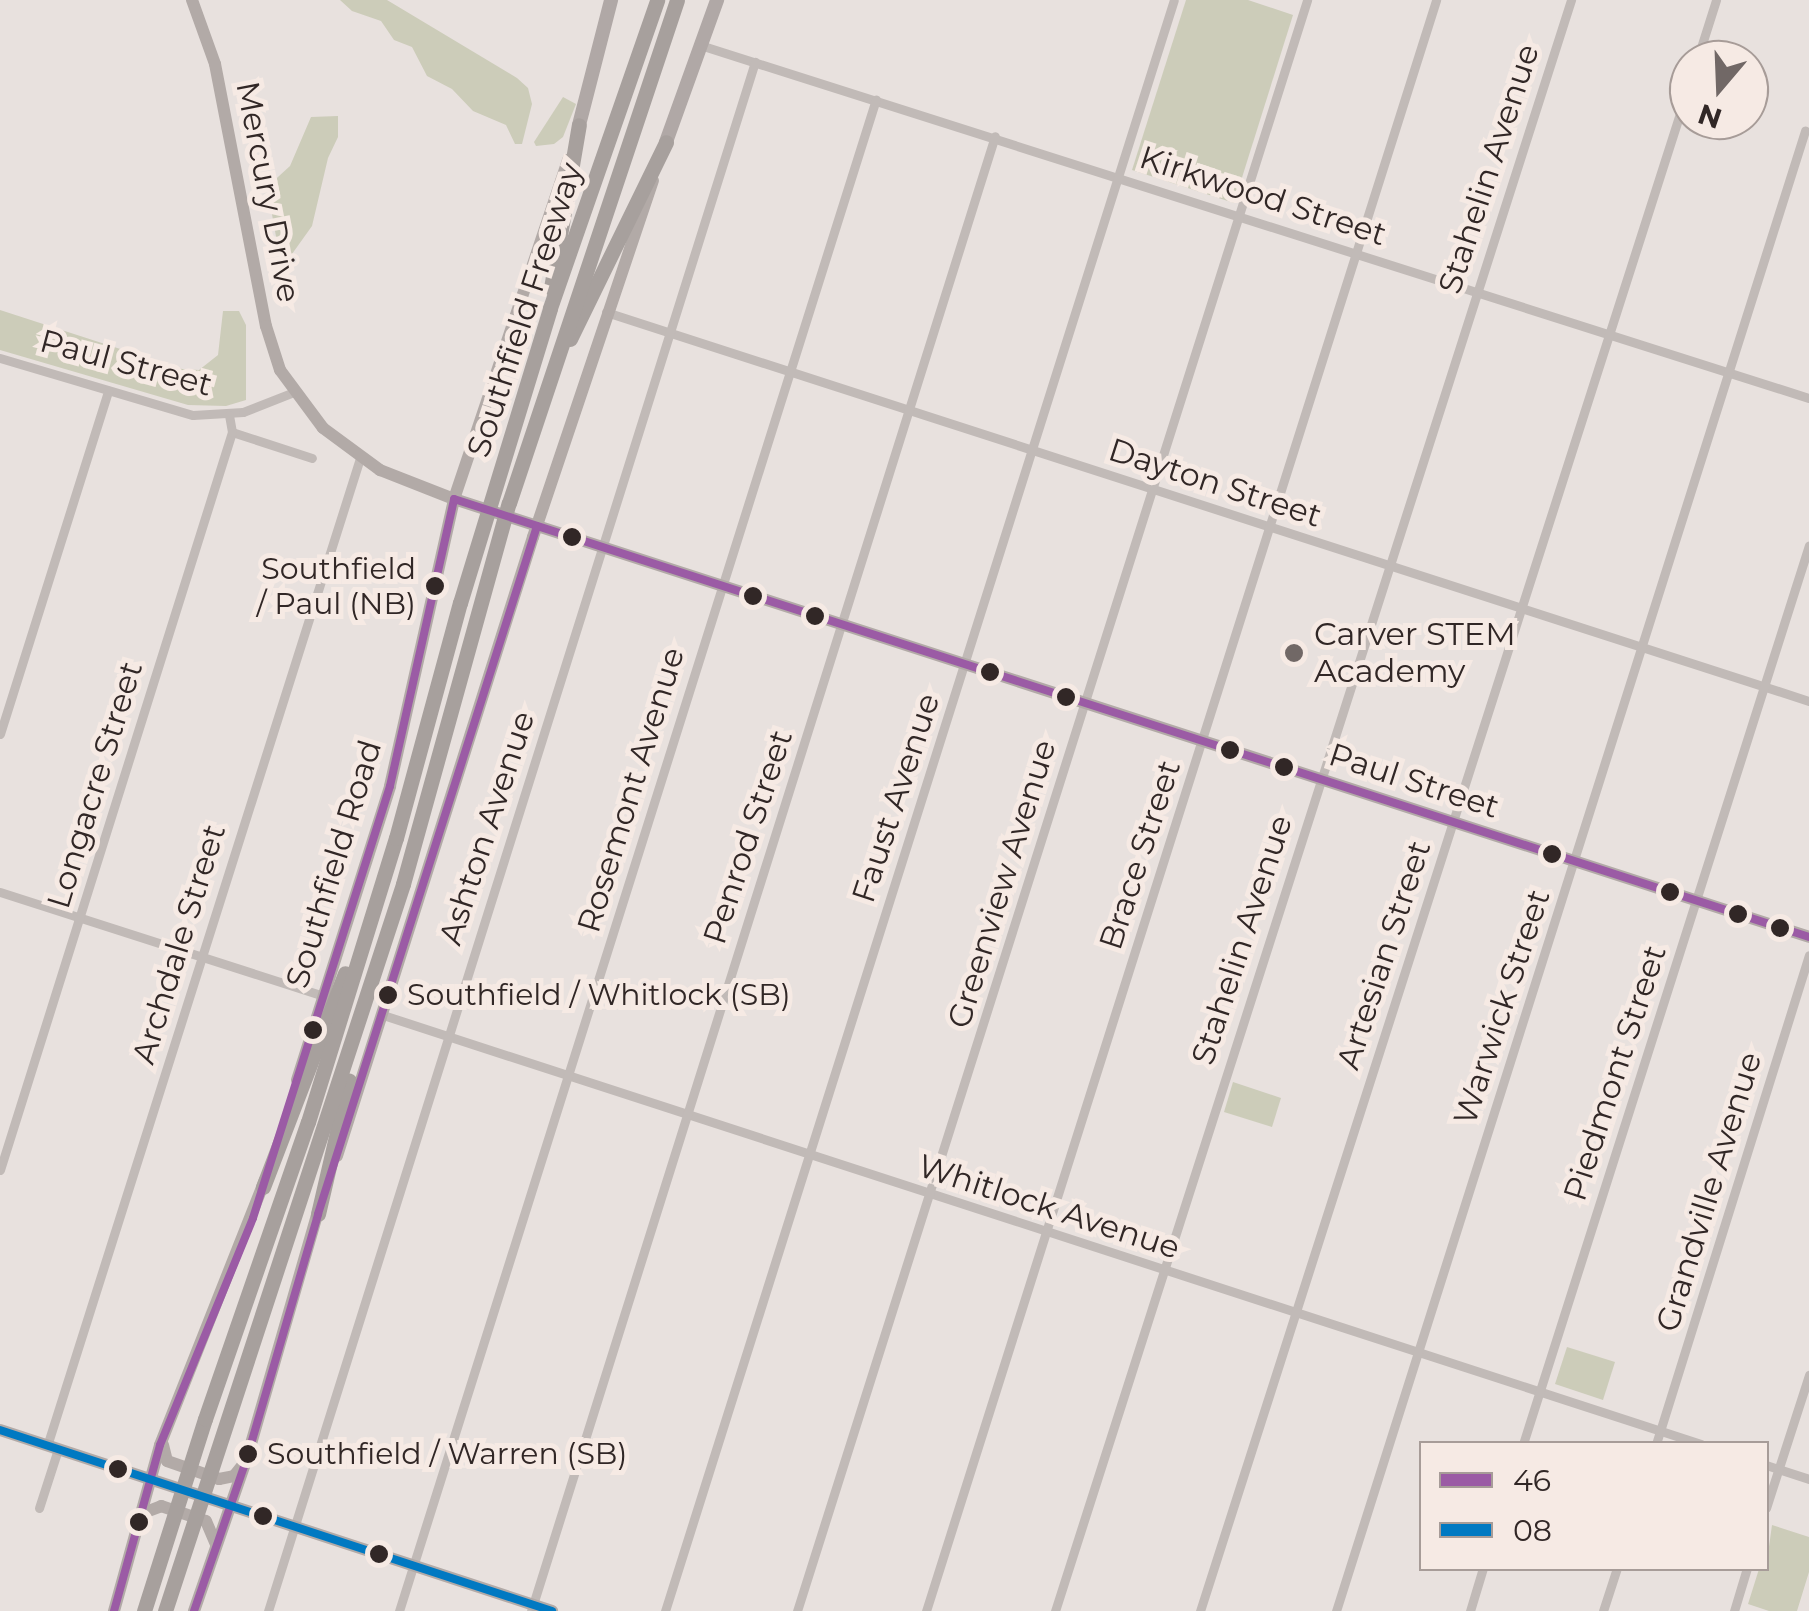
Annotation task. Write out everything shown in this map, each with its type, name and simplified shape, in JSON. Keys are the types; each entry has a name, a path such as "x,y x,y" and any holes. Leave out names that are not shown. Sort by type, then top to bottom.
{"highway":[{"name":"Southfield Freeway","path":"144,1611 204,1419 314,1104 550,308 656,0"},
{"name":"Southfield Freeway","path":"165,1611 384,940 509,503 677,0"},
{"path":"550,308 552,272 580,124"},
{"path":"557,359 581,322 666,142"},
{"path":"263,1187 361,928 378,896"},
{"path":"318,1214 384,940"}],"main road":[{"name":"Mercury Drive","path":"192,0 215,64 266,326 280,370 294,392"},
{"path":"580,124 611,0"},
{"path":"194,1611 228,1503 246,1461 318,1214 383,1015 532,524 716,1"},
{"name":"Southfield Road","path":"114,1611 149,1478 263,1187 390,786 460,501 580,124"},
{"name":"Paul Street","path":"294,392 323,428 360,458 401,480 1809,938"},
{"path":"0,1430 228,1503 532,1608 552,1611"},
{"path":"163,1438 163,1452 174,1464 219,1479 234,1476 246,1461"},
{"path":"138,1515 162,1506 206,1521 215,1534 213,1556"}],"street":[{"name":"Faust Avenue","path":"665,1611 1174,0"},
{"name":"Greenview Avenue","path":"796,1611 1307,0"},
{"name":"Brace Street","path":"926,1611 1436,0"},
{"name":"Stahelin Avenue","path":"1055,1611 1474,292 1502,222 1571,0"},
{"path":"1703,40 1716,0"},
{"name":"Kirkwood Street","path":"700,44 1809,398"},
{"name":"Ashton Avenue","path":"268,1611 755,62"},
{"name":"Rosemont Avenue","path":"399,1611 876,99"},
{"name":"Warwick Street","path":"1336,1611 1806,132"},
{"name":"Penrod Street","path":"532,1608 995,136"},
{"name":"Artesian Street","path":"1200,1611 1671,140"},
{"name":"Dayton Street","path":"606,312 1809,701"},
{"name":"Paul Street","path":"0,358 193,415 230,414 294,392"},
{"path":"0,734 108,391"},
{"name":"Longacre Street","path":"0,1170 232,432 230,414"},
{"name":"Paul Street","path":"232,432 312,458"},
{"name":"Archdale Street","path":"39,1508 53,1447 201,956 360,458"},
{"name":"Piedmont Street","path":"1524,1441 1809,545"},
{"path":"0,892 324,996"},
{"name":"Grandville Avenue","path":"1657,1441 1809,955"},
{"name":"Whitlock Avenue","path":"383,1015 1692,1441"},
{"path":"1769,1499 1809,1374"},
{"path":"1769,1466 1809,1478"},
{"path":"1470,1611 1483,1571"},
{"path":"1603,1611 1616,1571"},
{"path":"1734,1611 1746,1571"}],"green space":[{"path":"340,0 387,0 517,78 528,88 532,104 522,144 515,144 506,125 473,111 452,89 427,76 412,47 394,40 381,21 352,11"},
{"path":"1186,0 1248,0 1293,15 1234,203 1132,170"},
{"path":"563,97 576,104 563,137 554,144 536,146 534,142"},
{"path":"338,116 338,137 328,158 312,226 292,254 279,253 267,187 290,166 311,117"},
{"path":"0,310 182,369 199,370 218,355 223,311 239,311 246,325 246,400 226,406 188,405 0,350"},
{"path":"1233,1082 1281,1098 1272,1127 1224,1112"},
{"path":"1567,1347 1615,1362 1603,1400 1555,1384"},
{"path":"1772,1525 1809,1537 1809,1572 1797,1611 1769,1611 1748,1604 1758,1571 1769,1571"}],"transit line":[{"name":"46","path":"114,1611 160,1445 253,1218 390,786 454,499 1809,937"},
{"name":"46","path":"194,1611 246,1461 318,1214 537,526"},
{"name":"08","path":"0,1430 552,1611"}],"place":[{"name":"Southfield / Paul (NB)","path":"435,586"},
{"name":"Carver STEM Academy","path":"1294,653"},
{"name":"Southfield / Whitlock (SB)","path":"388,995"},
{"name":"Southfield / Warren (SB)","path":"248,1454"}]}
